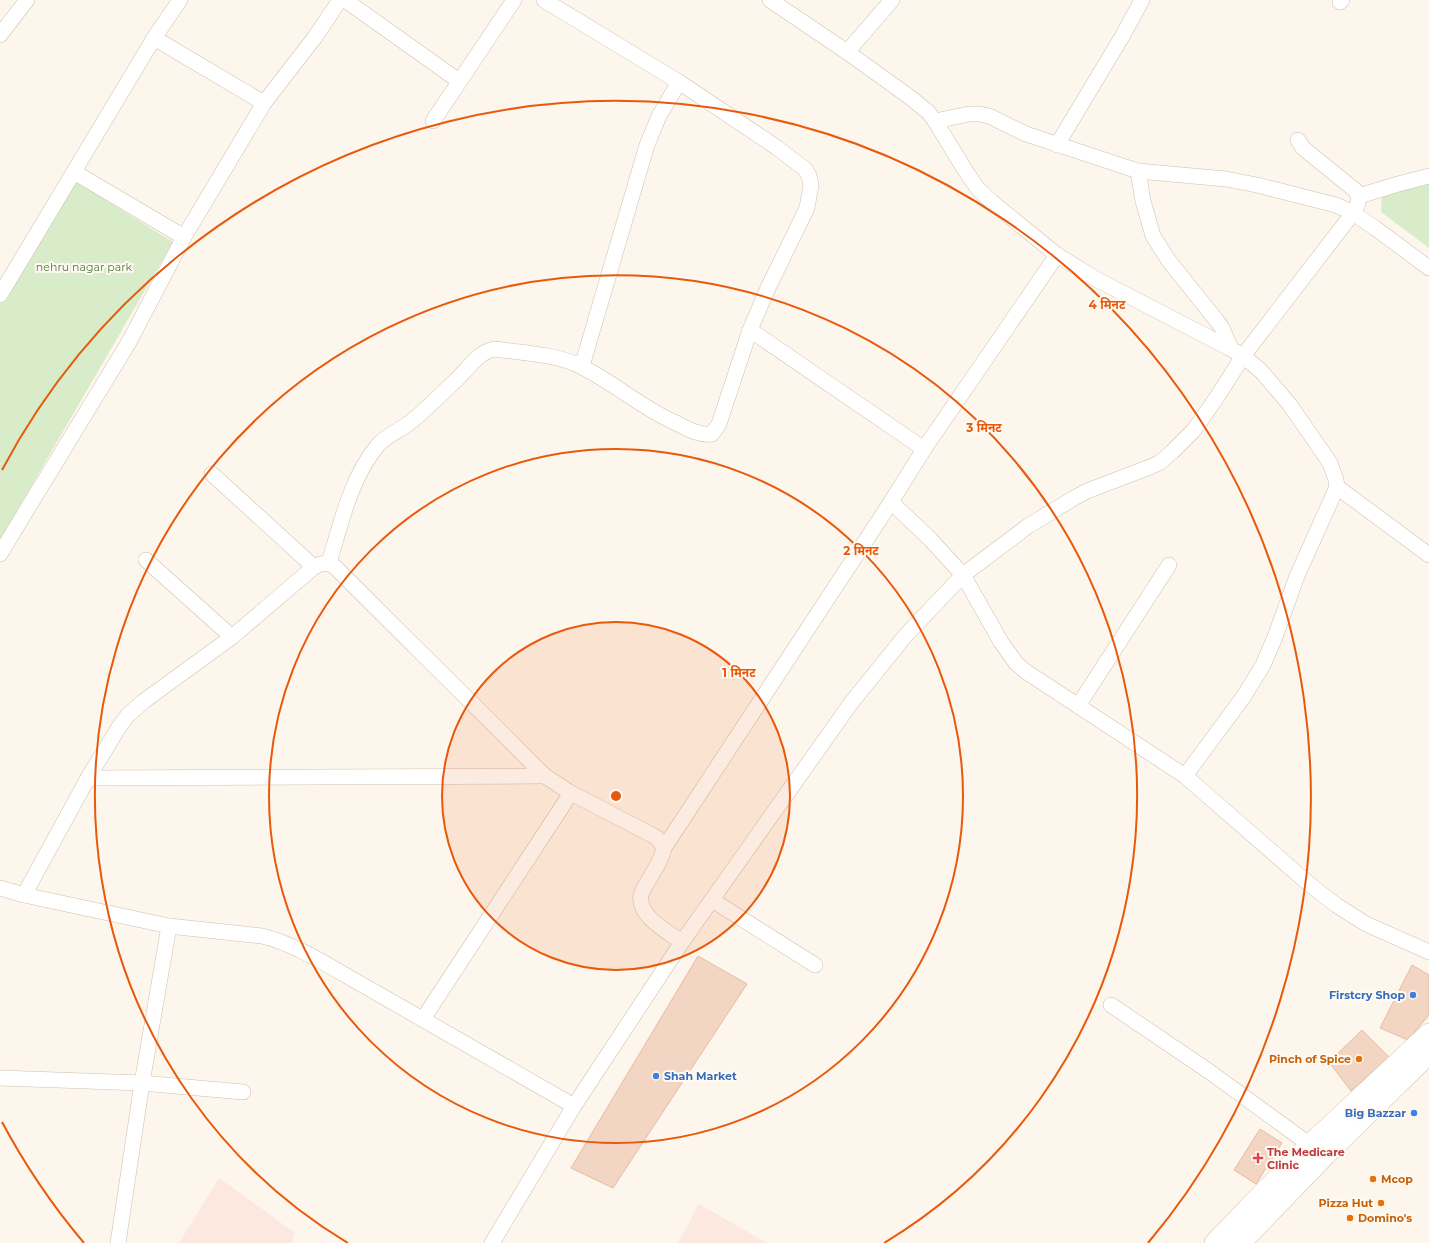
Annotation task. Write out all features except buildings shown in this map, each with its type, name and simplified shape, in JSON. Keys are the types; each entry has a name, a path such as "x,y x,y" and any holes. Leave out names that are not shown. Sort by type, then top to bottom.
{"main road":[{"path":"1240,1243 1317,1150 1429,1034"},
{"path":"1215,1243 1317,1150 1429,1053"}],"street":[{"path":"0,35 27,0"},
{"path":"0,295 154,38 180,0"},
{"path":"0,554 129,342 184,237 264,103 315,37 340,0"},
{"path":"345,0 459,81"},
{"path":"433,121 514,0"},
{"path":"329,563 347,503 358,477 379,445 408,424 486,352 495,349 566,360 582,366 669,420 702,434 712,434 719,424 750,330 768,288 807,208 811,185 809,176 805,169 776,146 679,82 544,0"},
{"path":"771,0 847,52 928,112 935,120 978,189 1058,256 1096,279 1237,353 1261,371 1290,405 1330,463 1337,487 1297,576 1275,637 1263,665 1244,696 1185,776"},
{"path":"847,52 892,0"},
{"path":"1057,145 1123,35 1142,0"},
{"path":"154,38 264,103"},
{"path":"582,366 647,145 659,116 679,82"},
{"path":"935,120 969,114 980,114 989,116 1020,131 1057,145 1138,171 1226,180 1258,185 1336,204 1352,213 1429,268"},
{"path":"492,1243 574,1106 682,942 829,733 872,676 906,635 964,575 1028,526 1087,491 1150,467 1172,452 1194,430 1219,394 1237,353 1358,204 1359,196 1350,186 1303,148 1298,140"},
{"path":"1138,171 1145,208 1153,236 1169,261 1222,328 1237,353"},
{"path":"74,172 184,237"},
{"path":"1359,196 1429,176"},
{"path":"682,942 649,917 644,912 641,902 643,890 663,856 664,848 891,502 924,449 1058,256"},
{"path":"750,330 924,449"},
{"path":"212,474 314,567"},
{"path":"1337,487 1429,555"},
{"path":"891,502 930,539 964,575 1001,642 1016,663 1025,671 1185,776 1309,884 1336,905 1366,924 1429,952"},
{"path":"146,560 232,637"},
{"path":"24,895 88,778 119,727 135,708 232,637 314,567 320,564 329,563 335,567 545,776 571,792 657,838 664,848"},
{"path":"1078,706 1170,565"},
{"path":"88,778 545,776"},
{"path":"422,1019 571,792"},
{"path":"0,888 24,895 169,926 262,936 274,939 300,950 574,1106"},
{"path":"712,900 815,965"},
{"path":"118,1243 142,1083 169,926"},
{"path":"1111,1005 1210,1072 1317,1150"},
{"path":"0,1078 142,1083 243,1092"}],"shaded area":[{"path":"219,1178 295,1233 291,1243 179,1243"},
{"path":"699,1204 767,1243 678,1243"}],"green space":[{"path":"1429,169 1429,248 1381,212 1383,181"},
{"name":"nehru nagar park","path":"64,174 173,242 0,540 0,286"}],"place":[{"name":"Firstcry Shop","path":"1413,995"},
{"name":"Pinch of Spice","path":"1359,1059"},
{"name":"Shah Market","path":"656,1076"},
{"name":"Big Bazzar","path":"1414,1113"},
{"name":"The Medicare Clinic","path":"1258,1158"},
{"name":"Mcop","path":"1373,1179"},
{"name":"Pizza Hut","path":"1381,1203"},
{"name":"Domino's","path":"1350,1218"}]}
